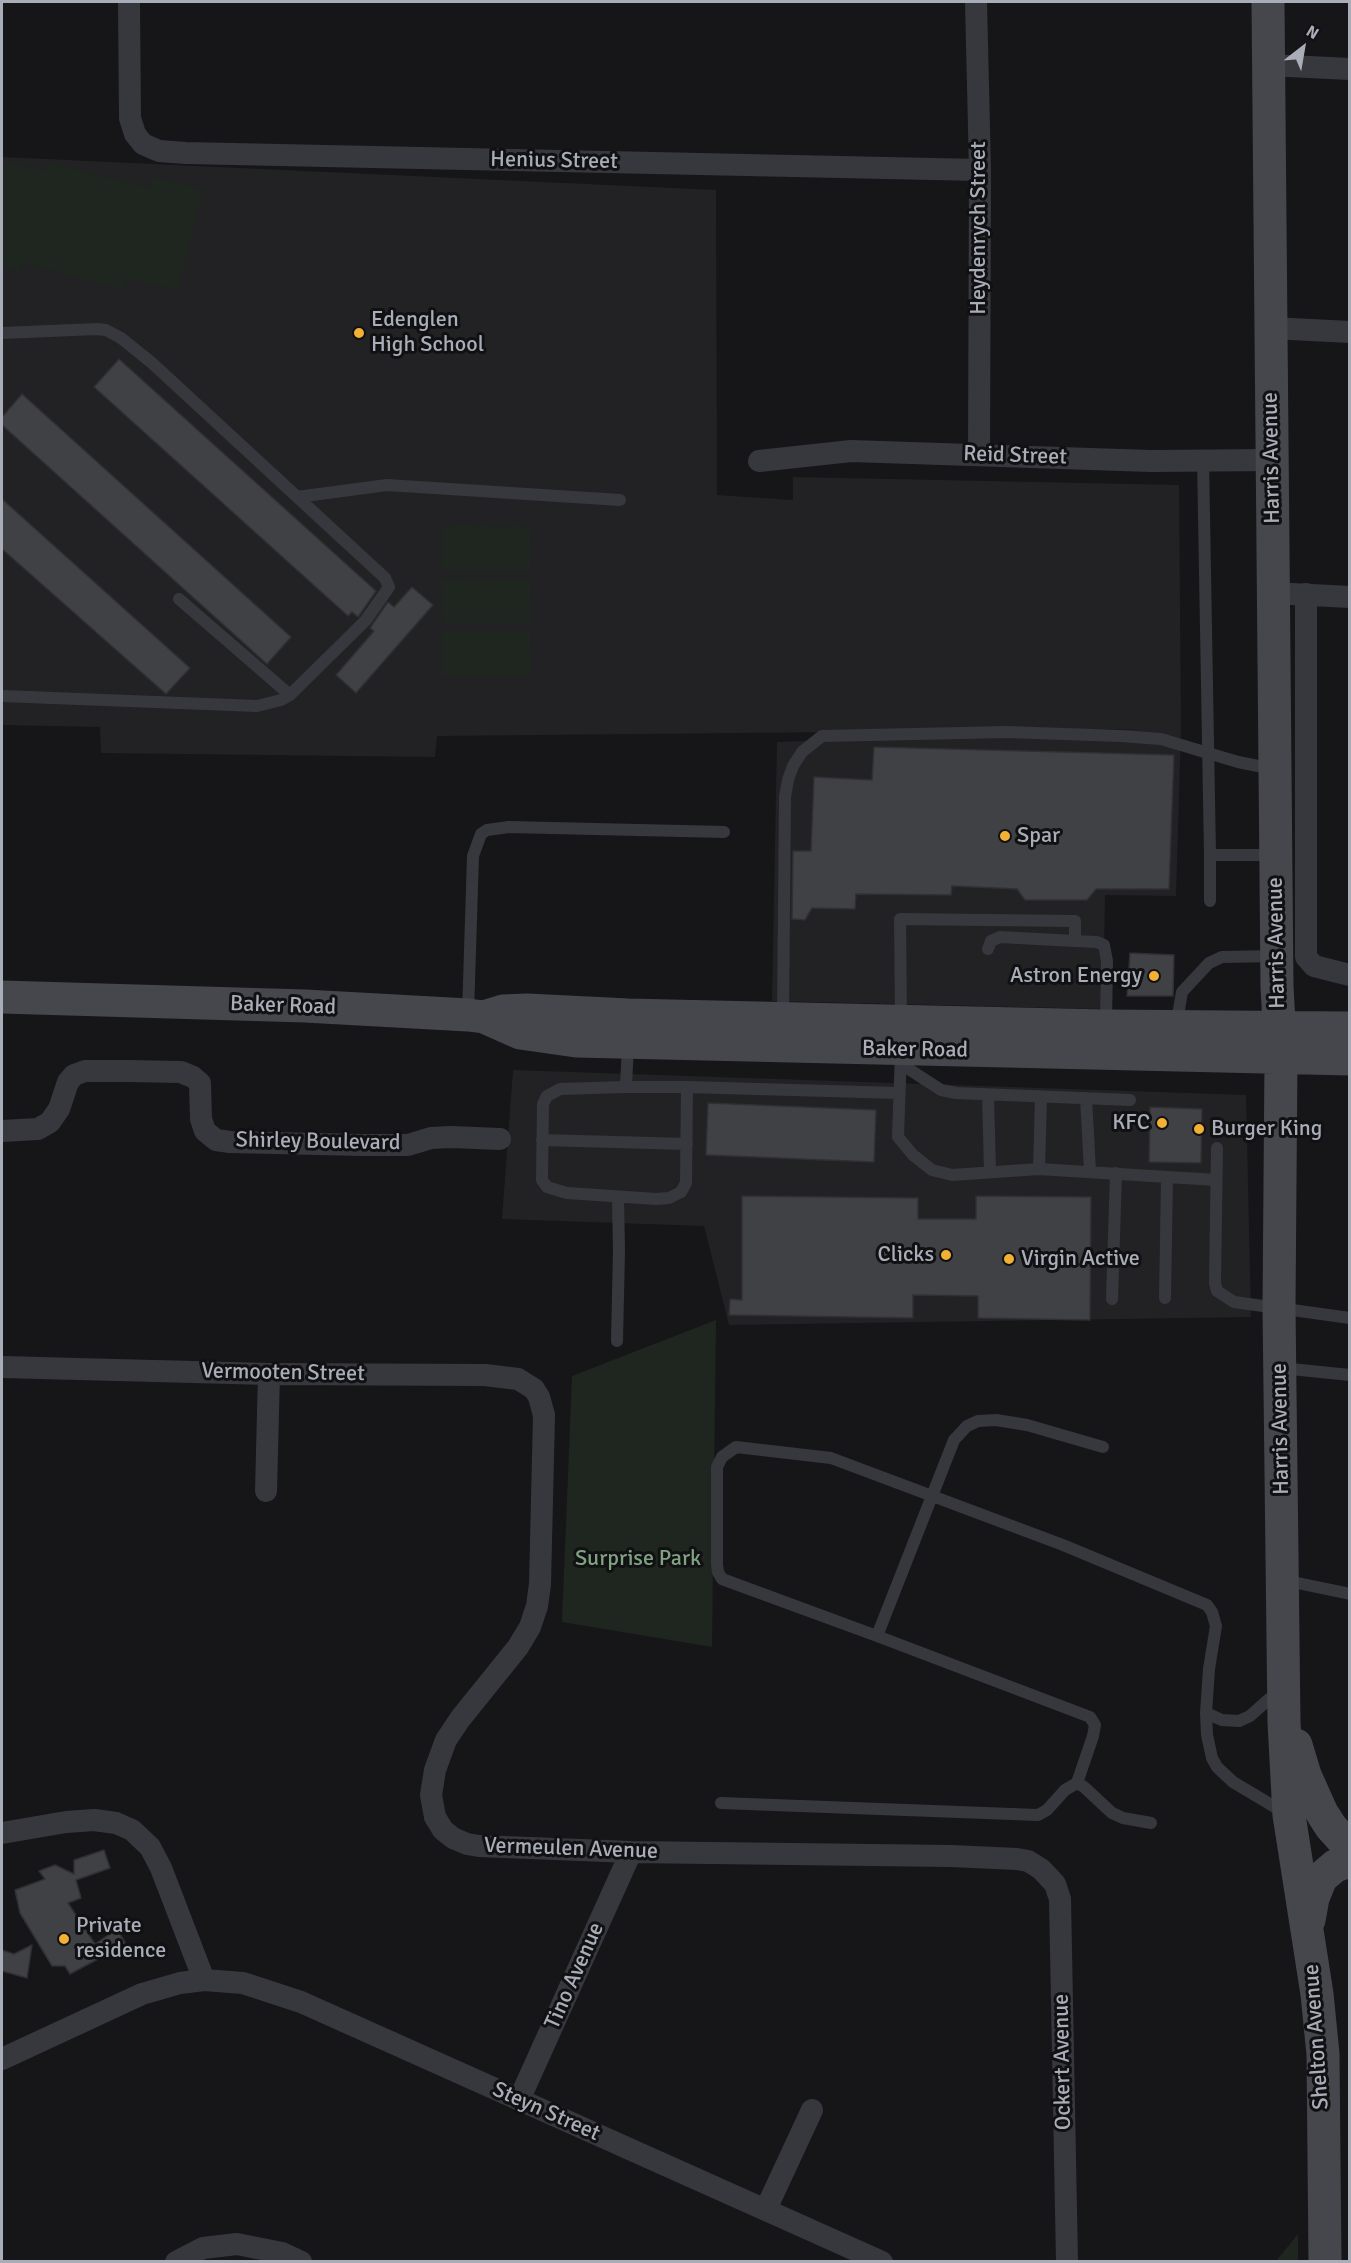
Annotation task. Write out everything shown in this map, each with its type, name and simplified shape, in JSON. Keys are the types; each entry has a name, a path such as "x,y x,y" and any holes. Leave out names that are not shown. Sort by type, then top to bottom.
{"main road":[{"name":"Harris Avenue","path":"1268,2 1277,956 1280,1043 1279,1307 1282,1580 1284,1708 1289,1815"},
{"name":"Baker Road","path":"2,997 305,1006 476,1016 503,1011 527,1010 628,1029 901,1041 1280,1043 1350,1028"},
{"name":"Baker Road","path":"2,1013 44,1014 82,1001"},
{"name":"Baker Road","path":"628,1029 783,1019 901,1041 1106,1026 1176,1028 1280,1043 1350,1059"},
{"path":"1284,1708 1305,1775 1322,1813 1350,1849"},
{"path":"1289,1815 1350,1849"},
{"name":"Shelton Avenue","path":"1289,1815 1320,2013 1323,2054 1325,2262"},
{"path":"1308,1931 1312,1898 1321,1878 1335,1866 1350,1861"}],"street":[{"name":"Henius Street","path":"129,2 130,118 135,134 143,144 159,151 980,170"},
{"name":"Heydenrych Street","path":"976,2 980,170 979,455"},
{"path":"1268,65 1350,69"},
{"path":"1271,328 1350,332"},
{"name":"Reid Street","path":"759,460 851,451 1151,461 1272,460"},
{"path":"1273,594 1350,597"},
{"path":"1306,594 1306,957 1314,966 1350,975"},
{"name":"Shirley Boulevard","path":"2,1131 38,1130 50,1122 59,1109 68,1082 75,1075 85,1071 128,1071 181,1072 193,1077 200,1083 201,1119 205,1131 216,1140 408,1145 431,1138 500,1139"},
{"name":"Vermooten Street","path":"2,1367 512,1377 527,1383 534,1389 544,1415"},
{"path":"266,1491 269,1374"},
{"name":"Vermeulen Avenue","path":"544,1415 540,1584 537,1606 530,1626 518,1647 446,1740 435,1770 432,1806 435,1817 443,1830 453,1839 467,1844 631,1852 951,1856 1017,1859 1028,1861 1041,1869"},
{"path":"2,1833 66,1822 94,1820 116,1823 132,1830 150,1847 204,1980"},
{"name":"Tino Avenue","path":"519,2100 631,1852"},
{"name":"Ockert Avenue","path":"1041,1869 1055,1884 1060,1899 1067,2262"},
{"name":"Steyn Street","path":"2,2059 142,1994 180,1983 204,1980 243,1983 301,2002 882,2262"},
{"path":"766,2210 812,2110"},
{"path":"176,2262 203,2248 237,2244 282,2253 301,2262"}],"lane":[{"path":"2,333 97,328 121,338 152,363 385,578 389,587 366,620 290,695 281,700 257,705 2,696"},
{"path":"1203,459 1210,901"},
{"path":"297,497 387,485 620,500"},
{"path":"179,599 290,695"},
{"path":"783,1019 785,797 788,780 802,752 822,736 1006,732 1121,736 1161,739 1238,762 1275,769"},
{"path":"476,1016 473,856 480,834 487,830 509,827 724,832"},
{"path":"1210,855 1276,855"},
{"path":"1075,941 1075,921 900,919 901,1041 898,1137 918,1160 940,1173 952,1175 1039,1169 1215,1180"},
{"path":"988,949 991,941 1000,937 1097,942 1104,945 1107,961 1106,1026"},
{"path":"1176,1028 1182,992 1209,963 1222,957 1277,956"},
{"path":"626,1087 628,1029"},
{"path":"901,1041 941,1090 988,1095 1130,1100"},
{"path":"687,1087 686,1186 681,1192 663,1199 618,1198 547,1188 542,1180 543,1104 552,1092 560,1089 687,1087 900,1093"},
{"path":"988,1095 990,1171"},
{"path":"1039,1169 1041,1097"},
{"path":"1086,1098 1090,1171"},
{"path":"543,1140 687,1144"},
{"path":"1217,1148 1215,1283 1217,1291 1234,1302 1350,1318"},
{"path":"1112,1299 1116,1173"},
{"path":"1165,1298 1167,1178"},
{"path":"617,1341 618,1198"},
{"path":"1280,1368 1350,1375"},
{"path":"878,1635 954,1440 968,1426 978,1420 996,1420 1027,1425 1103,1447"},
{"path":"721,1803 1038,1815 1047,1810 1065,1790 1077,1783 1095,1725 1090,1717 878,1635 722,1579 717,1570 718,1462 736,1447 831,1458 1139,1575 1172,1592 1207,1605 1212,1612 1216,1626 1209,1669 1206,1713 1209,1748 1217,1767 1233,1782 1289,1815"},
{"path":"1282,1580 1350,1594"},
{"path":"1206,1713 1222,1720 1239,1721 1250,1716 1269,1699 1284,1708"},
{"path":"1077,1783 1112,1813 1123,1818 1151,1823"}],"shaded area":[{"name":"Edenglen High School","path":"2,157 716,190 717,495 793,500 793,477 1179,485 1181,729 1176,896 1105,895 1103,1009 772,1001 777,742 1140,729 437,736 435,757 101,753 100,727 2,725"},
{"path":"513,1070 1246,1095 1251,1317 729,1325 704,1226 502,1219"}],"green space":[{"path":"2,161 45,171 47,162 149,188 152,177 203,189 178,290 127,278 124,289 22,263 20,272 2,268"},
{"path":"442,525 530,526 531,570 442,570"},
{"path":"442,578 530,579 531,623 442,623"},
{"path":"442,632 530,632 531,676 442,676"},
{"name":"Surprise Park","path":"716,1320 712,1647 562,1622 572,1376"},
{"path":"1298,2234 1298,2261 1276,2261"}],"building":[{"path":"119,359 376,591 358,617 352,612 348,616 94,387"},
{"path":"22,394 291,637 267,664 2,425 2,417"},
{"path":"2,499 190,668 166,694 2,549"},
{"path":"412,587 433,605 356,693 336,675 374,631 370,628 388,602 394,607"},
{"path":"874,747 1174,755 1169,889 1096,889 1087,900 1025,900 1017,889 952,886 951,895 856,894 855,909 812,908 805,920 792,919 793,851 811,851 814,777 872,780"},
{"path":"1130,953 1174,955 1173,996 1127,996"},
{"path":"708,1103 876,1110 874,1162 706,1155"},
{"path":"1150,1107 1202,1109 1201,1163 1149,1162"},
{"path":"742,1196 918,1198 918,1219 976,1219 976,1196 1091,1197 1090,1320 978,1318 978,1296 913,1295 913,1318 729,1315 730,1299 742,1300"},
{"path":"104,1850 110,1868 76,1880 81,1898 68,1903 95,1944 117,1929 126,1944 70,1974 65,1966 52,1966 20,1913 15,1890 45,1879 39,1871 55,1865 74,1874 74,1860"},
{"name":"Private residence","path":"32,1945 27,1978 2,1971 2,1950 14,1954"}],"place":[{"name":"Edenglen High School","path":"359,333"},
{"name":"Spar","path":"1005,836"},
{"name":"Astron Energy","path":"1154,976"},
{"name":"KFC","path":"1162,1123"},
{"name":"Burger King","path":"1199,1129"},
{"name":"Clicks","path":"946,1255"},
{"name":"Virgin Active","path":"1009,1259"},
{"name":"Private residence","path":"64,1939"}]}
